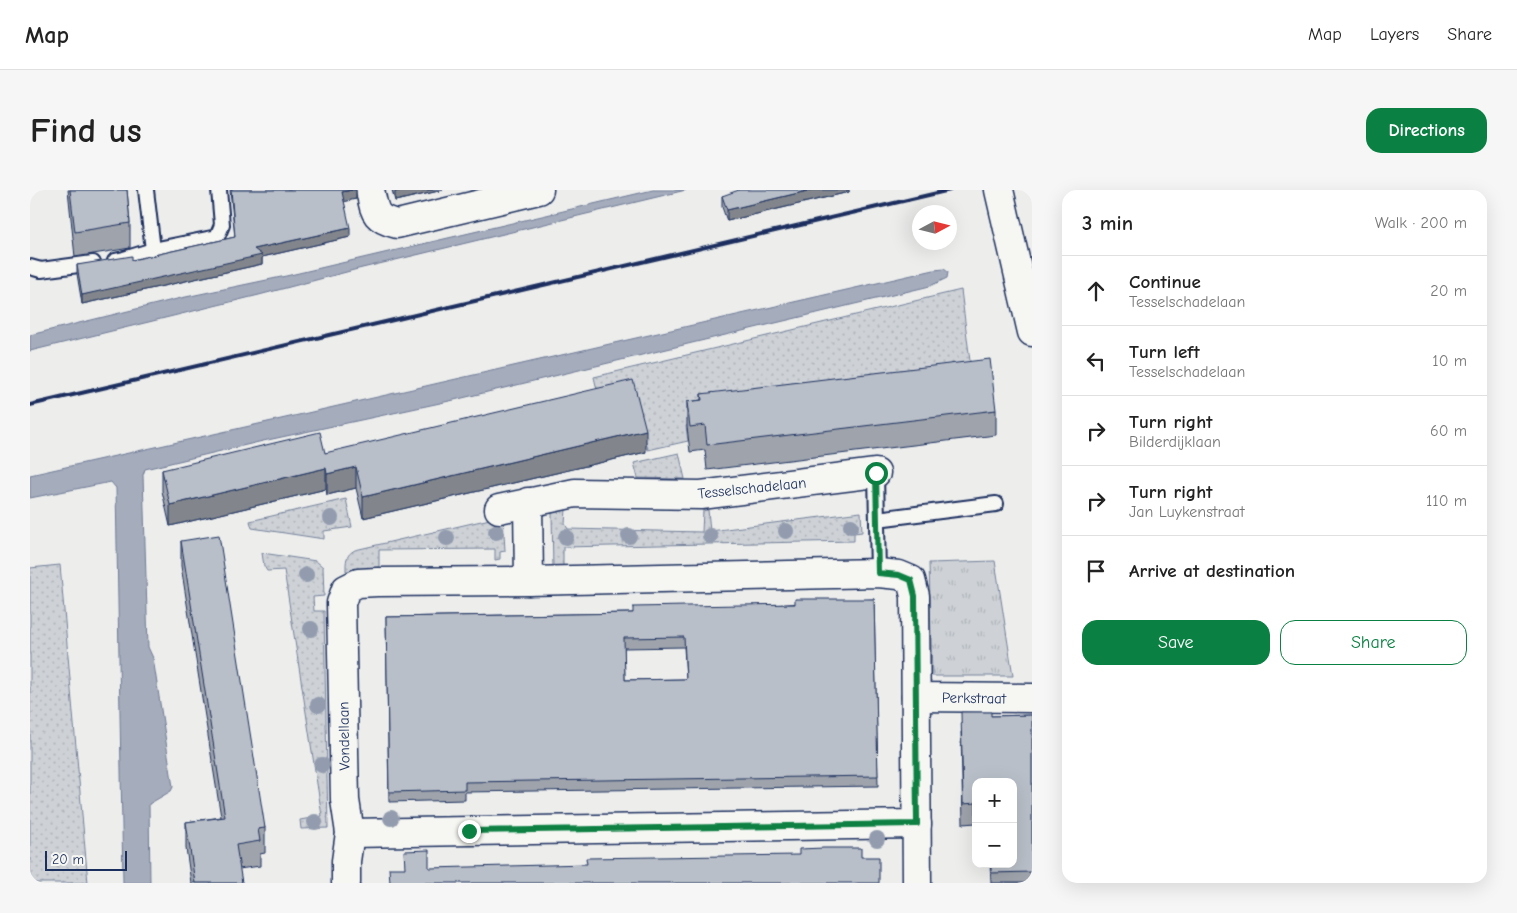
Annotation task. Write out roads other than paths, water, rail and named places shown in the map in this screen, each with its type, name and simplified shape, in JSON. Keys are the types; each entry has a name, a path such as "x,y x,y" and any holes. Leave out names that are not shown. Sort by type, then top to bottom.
{"street":[{"path":"370,190 376,212 384,221 396,224 539,190"},
{"path":"999,190 1032,332"},
{"name":"Tesselschadelaan","path":"499,508 575,493 701,494 876,473"},
{"path":"528,502 530,581 878,573 899,575 911,580 915,596 917,883"},
{"name":"Vondellaan","path":"346,883 346,861 350,833 345,800 342,603 346,589 358,583 530,581"},
{"name":"Perkstraat","path":"916,697 1032,698"},
{"path":"350,833 917,824"}],"lane":[{"path":"146,190 153,250"},
{"path":"30,267 41,270 124,259 153,250 217,237 222,225 219,190"},
{"name":"Tesselschadelaan","path":"876,473 878,573"},
{"path":"877,519 996,504"}],"water":[{"path":"653,190 686,190 30,351 30,335 181,298 286,276"},
{"path":"944,269 948,272 947,278 930,286 454,400 263,441 145,469 143,475 148,647 153,658 173,787 171,791 149,804 150,883 123,883 116,488 111,482 30,498 30,475"}],"railway":[{"path":"30,405 950,190"}]}
